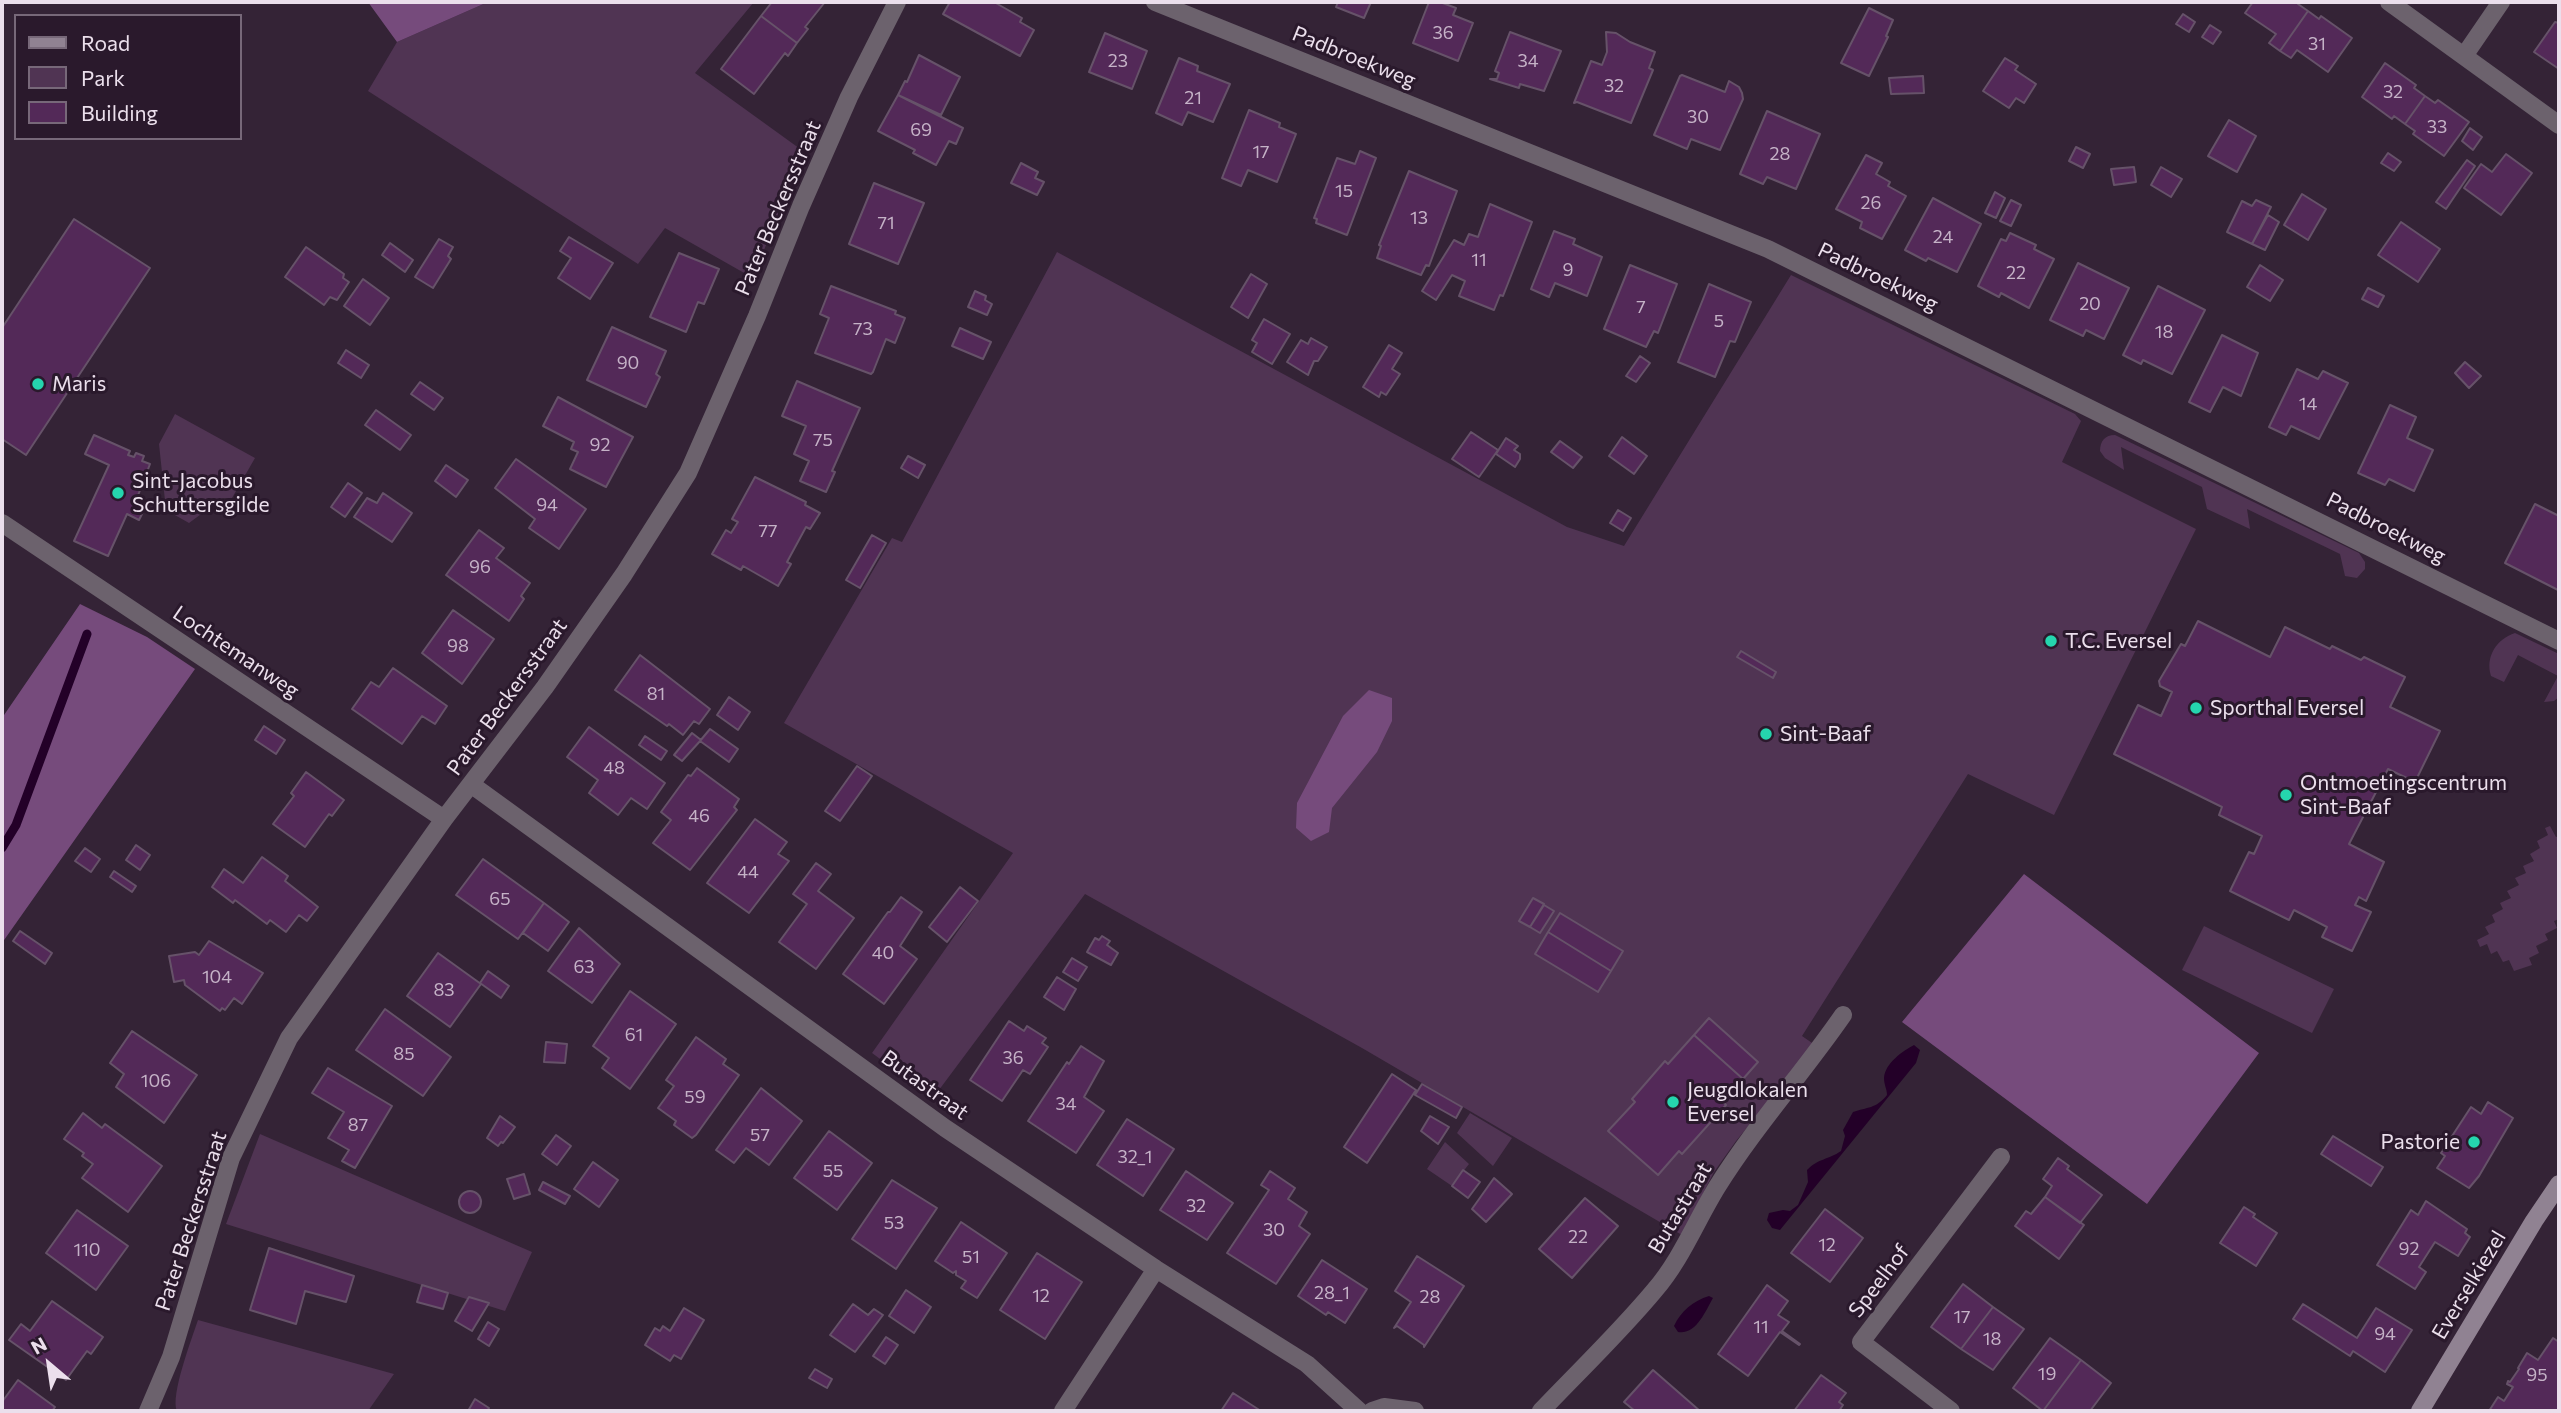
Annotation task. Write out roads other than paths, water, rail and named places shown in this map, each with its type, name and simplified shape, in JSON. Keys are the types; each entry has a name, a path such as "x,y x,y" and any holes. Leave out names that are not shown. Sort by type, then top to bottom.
{"street":[{"name":"Pater Beckersstraat","path":"148,1411 171,1357 231,1158 289,1038 444,819 472,785 616,585 688,473 849,97 897,2"},
{"name":"Padbroekweg","path":"1155,2 1768,249 2559,640"},
{"path":"2389,2 2559,125"},
{"path":"2464,55 2501,2"},
{"name":"Lochtemanweg","path":"2,523 444,819"},
{"name":"Butastraat","path":"472,785 945,1128 1156,1269 1307,1364 1359,1411"},
{"name":"Butastraat","path":"1541,1411 1675,1264 1717,1187 1759,1125 1815,1057 1843,1015"},
{"name":"Speelhof","path":"1951,1411 1861,1342 2001,1157"},
{"name":"Everselkiezel","path":"2420,1411 2533,1221 2559,1184"},
{"path":"1063,1411 1156,1269"},
{"path":"1372,1411 1384,1407 1415,1411"}],"waterway":[{"path":"2,848 16,825 87,634"}],"place":[{"name":"Maris","path":"38,384"},
{"name":"Sint-Jacobus Schuttersgilde","path":"118,493"},
{"name":"T.C. Eversel","path":"2051,641"},
{"name":"Sporthal Eversel","path":"2196,708"},
{"name":"Sint-Baaf","path":"1766,734"},
{"name":"Ontmoetingscentrum Sint-Baaf","path":"2286,795"},
{"name":"Jeugdlokalen Eversel","path":"1673,1102"},
{"name":"Pastorie","path":"2474,1142"}]}
